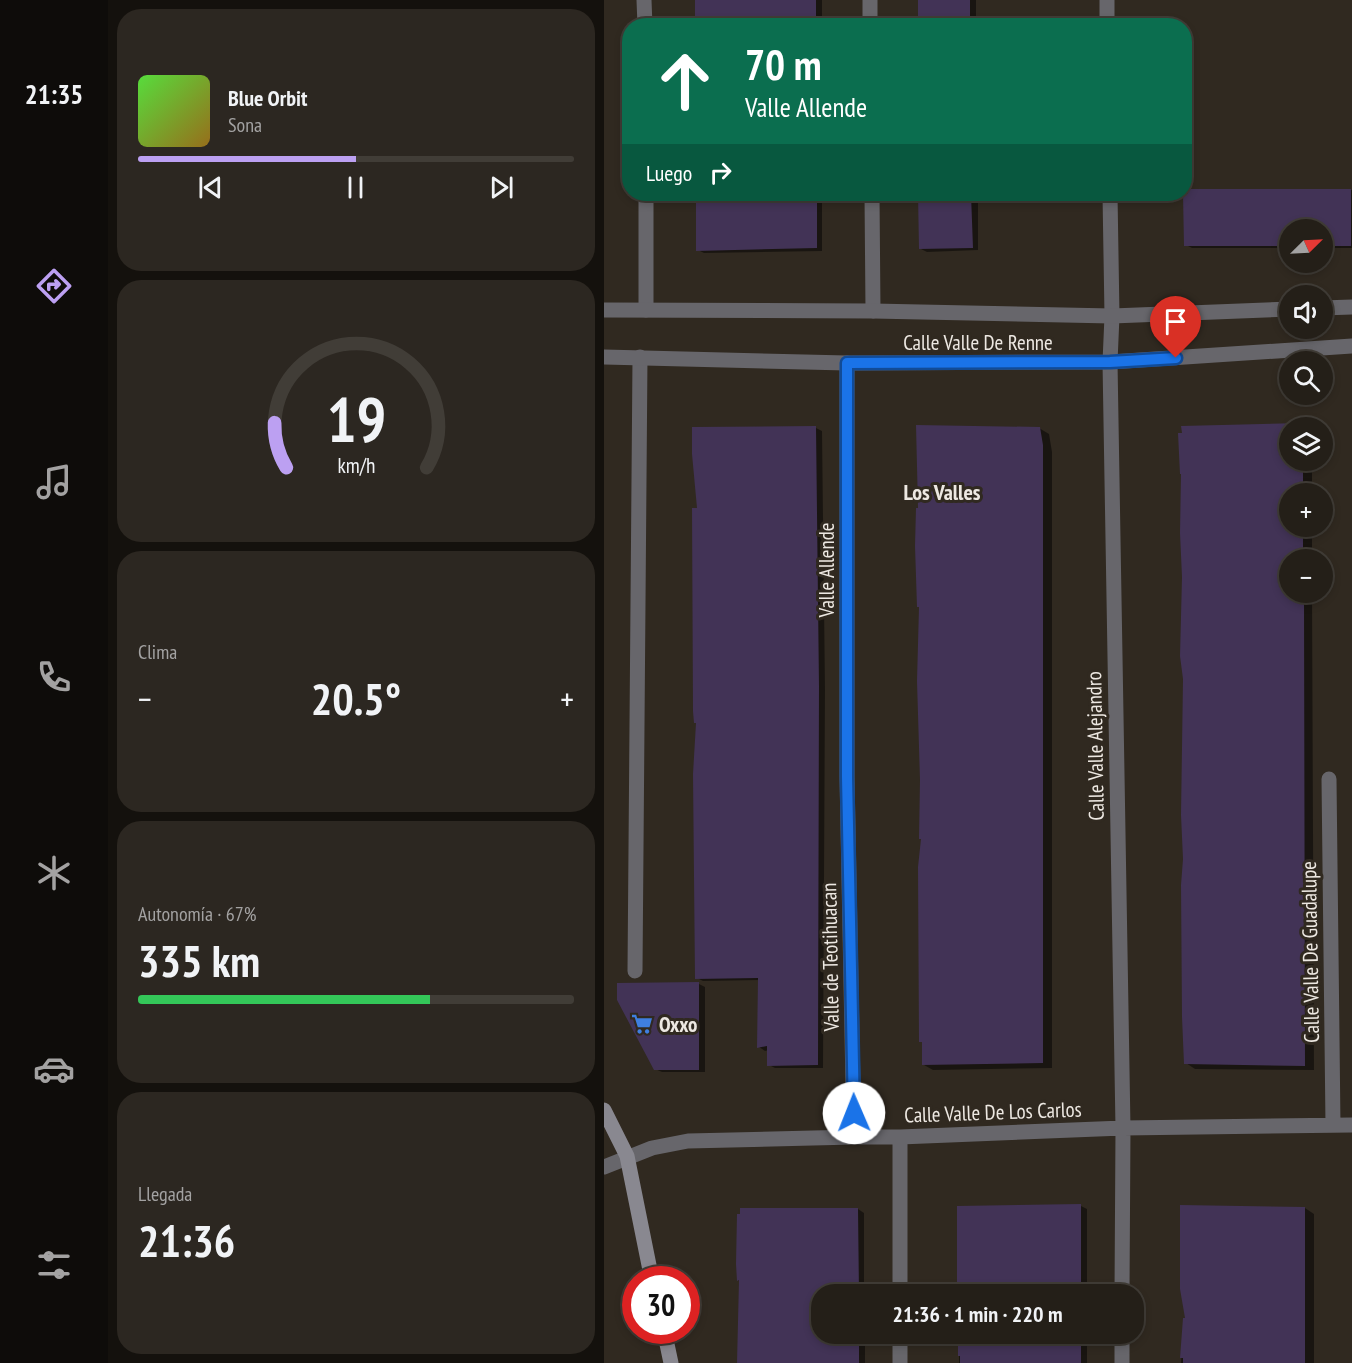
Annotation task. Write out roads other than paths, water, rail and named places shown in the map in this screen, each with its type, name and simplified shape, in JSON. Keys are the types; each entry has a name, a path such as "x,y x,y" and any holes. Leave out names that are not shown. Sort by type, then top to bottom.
{"main road":[{"path":"604,1110 626,1156 649,1266"},
{"path":"667,1344 671,1363"}],"street":[{"path":"644,0 645,18"},
{"path":"870,0 870,18"},
{"path":"1107,0 1107,18"},
{"path":"646,201 646,310"},
{"path":"872,201 873,311"},
{"name":"Calle Valle Alejandro","path":"1110,201 1110,362 1123,1128 1122,1284"},
{"path":"1333,308 1351,307"},
{"name":"Calle Valle De Renne","path":"604,310 873,311 1111,316 1279,309"},
{"name":"Calle Valle De Renne","path":"604,357 847,363 1110,362 1351,346"},
{"path":"635,971 640,357"},
{"name":"Valle Allende","path":"847,363 847,777"},
{"name":"Valle de Teotihuacan","path":"847,777 854,1137"},
{"name":"Calle Valle De Guadalupe","path":"1328,779 1333,1125"},
{"name":"Calle Valle De Los Carlos","path":"604,1167 626,1156 652,1148 688,1142 901,1137 1123,1128 1351,1125"},
{"path":"900,1284 901,1137"},
{"path":"900,1344 900,1363"},
{"path":"1122,1344 1122,1363"}],"place":[{"name":"Oxxo","path":"642,1024"}],"district":[{"name":"Los Valles","path":"942,492"}]}
